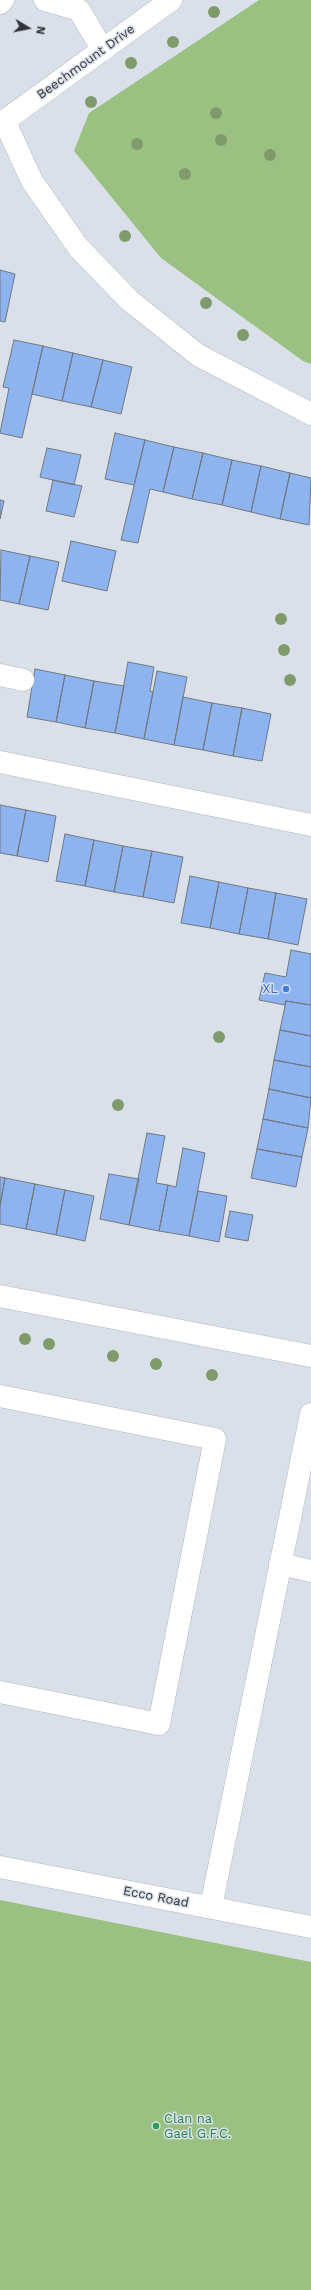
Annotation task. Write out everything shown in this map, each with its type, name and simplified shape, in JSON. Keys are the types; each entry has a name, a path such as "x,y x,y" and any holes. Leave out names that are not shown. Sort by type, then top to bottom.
{"street":[{"path":"0,3 3,0"},
{"path":"45,0 79,10 103,50"},
{"name":"Beechmount Drive","path":"2,122 171,0"},
{"path":"2,122 32,181 78,247 129,300 198,355 311,414"},
{"path":"0,675 23,680"},
{"path":"0,762 311,825"},
{"path":"0,1296 311,1356"},
{"path":"0,1396 216,1438 159,1724 0,1692"},
{"path":"211,1907 311,1414"},
{"path":"280,1564 311,1571"},
{"name":"Ecco Road","path":"0,1867 311,1927"}],"green space":[{"path":"259,0 311,0 311,364 303,361 161,258 74,151 89,113"},
{"name":"Clan na Gael G.F.C.","path":"0,1900 311,1962 311,2290 0,2290"}],"building":[{"path":"0,270 15,274 5,322 0,321"},
{"path":"14,340 43,346 22,438 0,433 9,388 3,387"},
{"path":"43,346 73,353 62,401 32,394"},
{"path":"73,353 103,360 91,407 62,401"},
{"path":"103,360 132,367 121,414 91,407"},
{"path":"115,433 145,440 134,485 105,479"},
{"path":"145,440 174,447 163,492 150,489 138,543 121,540"},
{"path":"174,447 203,453 192,499 163,492"},
{"path":"47,448 81,455 74,485 40,477"},
{"path":"203,453 232,460 222,505 192,499"},
{"path":"232,460 261,466 251,512 222,505"},
{"path":"261,466 290,473 280,519 251,512"},
{"path":"290,473 311,478 309,525 280,519"},
{"path":"53,480 82,486 74,517 46,511"},
{"path":"0,500 4,501 0,519"},
{"path":"71,541 116,551 107,591 62,581"},
{"path":"1,550 30,556 19,604 0,600"},
{"path":"30,556 59,562 48,610 19,604"},
{"path":"128,662 154,667 150,691 153,692 144,739 115,733"},
{"path":"35,669 65,675 56,722 27,717"},
{"path":"157,671 187,677 174,745 144,739"},
{"path":"65,675 94,681 85,728 56,722"},
{"path":"94,681 124,686 115,733 85,728"},
{"path":"183,697 212,703 203,750 174,745"},
{"path":"212,703 242,708 233,756 203,750"},
{"path":"242,708 271,714 262,761 233,756"},
{"path":"0,805 26,810 17,856 0,853"},
{"path":"26,810 56,816 48,862 17,856"},
{"path":"65,834 94,840 85,886 56,881"},
{"path":"94,840 123,846 114,892 85,886"},
{"path":"123,846 152,851 143,897 114,892"},
{"path":"152,851 183,857 174,903 143,897"},
{"path":"190,876 219,882 210,928 181,923"},
{"path":"219,882 248,888 239,934 210,928"},
{"path":"248,888 276,893 268,939 239,934"},
{"path":"276,893 307,899 298,945 268,939"},
{"name":"XL","path":"291,950 311,954 311,1005 286,1001 285,1005 259,1000 265,973 286,977"},
{"path":"286,1001 311,1005 311,1036 280,1030"},
{"path":"280,1030 311,1036 311,1067 274,1060"},
{"path":"274,1060 311,1067 311,1098 269,1089"},
{"path":"269,1089 311,1098 308,1128 263,1119"},
{"path":"263,1119 308,1128 302,1157 257,1149"},
{"path":"147,1133 165,1136 156,1183 168,1185 159,1231 129,1225"},
{"path":"183,1148 205,1153 189,1236 159,1231 168,1185 176,1187"},
{"path":"257,1149 302,1157 296,1187 251,1178"},
{"path":"109,1174 139,1179 129,1225 100,1219"},
{"path":"0,1177 5,1178 0,1206"},
{"path":"5,1178 35,1184 26,1229 0,1224 0,1206"},
{"path":"35,1184 65,1190 56,1235 26,1229"},
{"path":"65,1190 94,1196 85,1241 56,1235"},
{"path":"198,1191 227,1196 219,1242 189,1236"},
{"path":"230,1211 253,1215 248,1241 225,1237"}],"place":[{"name":"XL","path":"286,989"},
{"name":"Clan na Gael G.F.C.","path":"156,2126"}]}
